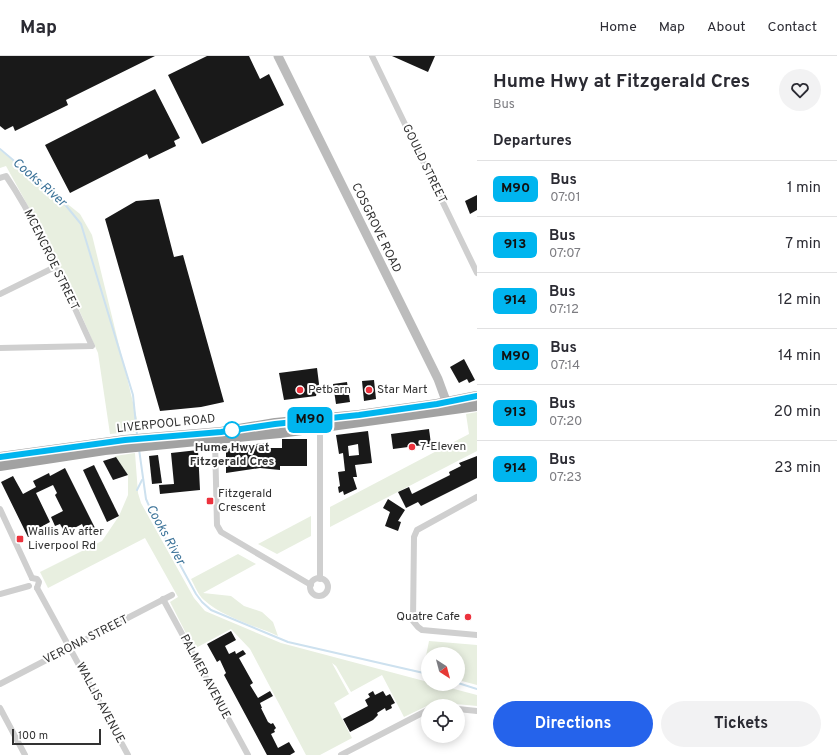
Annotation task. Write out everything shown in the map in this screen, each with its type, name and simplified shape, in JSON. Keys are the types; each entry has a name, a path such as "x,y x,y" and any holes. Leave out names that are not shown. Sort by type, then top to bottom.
{"highway":[{"name":"LIVERPOOL ROAD","path":"448,407 477,396"},
{"name":"LIVERPOOL ROAD","path":"152,442 221,432 319,423 448,407 477,406"},
{"name":"LIVERPOOL ROAD","path":"0,456 125,444 215,440 319,423"},
{"name":"LIVERPOOL ROAD","path":"0,466 125,444"}],"main road":[{"name":"COSGROVE ROAD","path":"278,56 438,379 448,407"}],"street":[{"name":"GOULD STREET","path":"372,56 477,273"},
{"name":"MCENCROE STREET","path":"0,348 92,346 55,267 16,190 3,177"},
{"path":"0,294 55,267"},
{"path":"319,423 320,579"},
{"path":"215,440 217,525 220,532 311,585"},
{"path":"477,497 417,530 414,537 413,608 414,621 418,628 422,630 477,635"},
{"path":"0,509 32,578 37,579 39,582 38,588 33,589 29,586 0,594"},
{"path":"29,586 29,581 32,578"},
{"path":"320,579 328,584 326,594 316,596 312,592 311,585 314,580 320,579"},
{"name":"WALLIS AVENUE","path":"38,588 128,755"},
{"name":"VERONA STREET","path":"0,684 172,595"},
{"name":"PALMER AVENUE","path":"163,599 248,755"},
{"path":"0,708 25,755"},
{"path":"465,710 477,711"},
{"path":"341,755 421,714"}],"green space":[{"path":"0,150 80,214 92,235 140,431 110,434 98,353 55,255 6,166 0,168"},
{"path":"477,412 477,451 330,527 330,507 469,434 466,414"},
{"path":"135,453 138,493 141,503 194,598 205,611 281,643 421,680 421,691 462,691 477,695 477,706 465,705 465,699 421,699 421,709 404,717 382,675 351,692 336,666 332,663 349,694 334,703 352,738 320,755 306,755 250,649 231,629 194,649 170,602 178,597 145,538 48,588 40,572 102,541 119,516 128,495 128,475 115,456"},
{"path":"311,516 311,536 277,554 258,544"},
{"path":"238,554 256,564 203,593 231,596 244,606 262,612 273,622 278,636 240,621 211,606 200,596 191,579"},
{"path":"429,641 477,645 477,685 465,682 465,647 428,647"}],"building":[{"path":"0,56 155,56 66,100 68,105 15,131 13,126 5,130 0,126"},
{"path":"207,56 249,56 260,79 269,74 284,105 202,144 168,75"},
{"path":"392,56 435,56 428,72"},
{"path":"155,89 180,138 174,141 176,146 149,159 147,154 70,193 45,145"},
{"path":"477,195 477,210 470,214 465,201"},
{"path":"159,199 174,257 183,255 224,402 201,407 160,411 105,219 136,201"},
{"path":"464,359 475,380 469,383 467,379 459,383 450,367"},
{"name":"Petbarn","path":"317,368 319,384 316,396 284,400 279,373"},
{"name":"Star Mart","path":"374,380 376,399 364,401 362,381"},
{"path":"347,382 350,402 336,404 333,384"},
{"path":"429,429 431,444 393,449 391,434"},
{"path":"368,431 372,463 355,465 357,477 353,477 357,489 344,495 343,491 339,493 338,487 340,486 338,472 345,471 343,453 339,454 336,435","holes":["358,444 359,455 349,456 348,446"]},
{"path":"282,439 307,439 307,466 280,466 280,470 260,468 226,473 226,450 235,446 266,443 266,448 282,448"},
{"path":"198,450 200,490 160,494 159,485 174,484 171,453"},
{"path":"158,455 162,483 152,484 149,456"},
{"path":"477,456 477,478 421,506 418,502 406,508 398,492 409,487 412,494 450,475 449,472 461,466 459,463"},
{"path":"116,457 128,475 113,480 103,461"},
{"path":"94,465 119,516 107,522 83,470"},
{"path":"65,468 95,528 86,533 82,524 65,533 60,524 55,526 51,517 63,511 55,495 57,493 53,485 36,493 50,522 39,528 41,531 28,537 1,482 13,476 23,494 36,487 33,481 49,473 50,476"},
{"path":"388,499 405,510 398,521 401,522 398,531 385,526 390,512 383,508"},
{"path":"231,631 236,640 225,646 229,654 235,651 236,654 243,650 246,654 239,658 253,683 250,685 258,698 270,691 273,696 260,703 261,708 268,722 271,724 273,723 276,728 274,730 275,732 271,734 278,748 289,742 295,752 290,755 267,755 224,675 226,673 220,660 217,662 207,644"},
{"path":"373,691 375,695 383,691 386,696 390,694 395,703 391,705 392,708 386,711 385,708 377,713 378,715 373,720 350,732 343,719 368,706 365,700 370,697 368,694"}],"waterway":[{"name":"Cooks River","path":"0,149 63,202 81,224 133,395 137,435"},
{"name":"Cooks River","path":"139,449 146,499 154,517 196,594 211,610 288,642 421,672"},
{"path":"137,490 142,480"},
{"name":"Cooks River","path":"465,685 477,689"}],"bus line":[{"name":"M90","path":"0,457 125,440 221,432 319,418 359,415 437,404 477,396"}],"place":[{"name":"Petbarn","path":"300,390"},
{"name":"Star Mart","path":"369,390"},
{"name":"Hume Hwy at Fitzgerald Cres","path":"232,430"},
{"name":"7-Eleven","path":"412,447"},
{"name":"Fitzgerald Crescent","path":"210,501"},
{"name":"Wallis Av after Liverpool Rd","path":"20,539"},
{"name":"Quatre Cafe","path":"468,617"}]}
